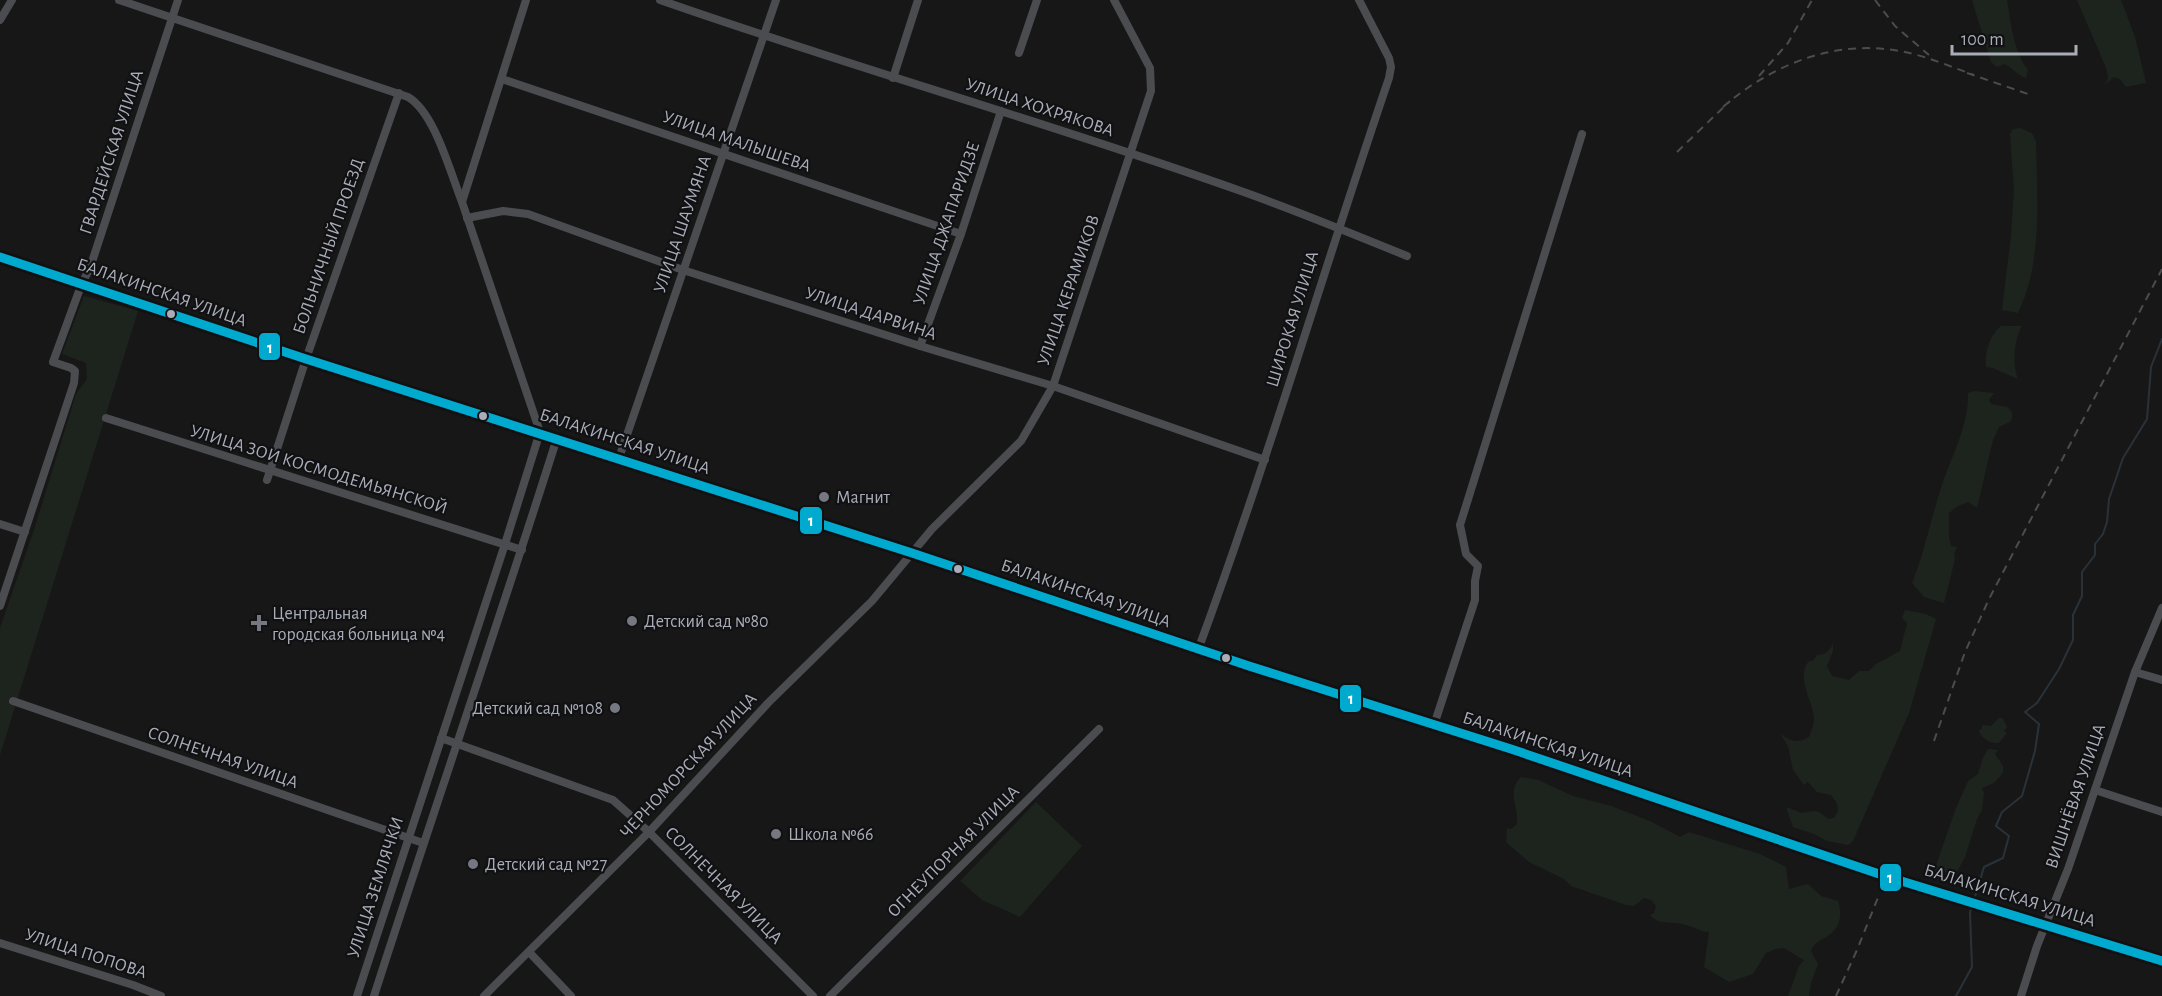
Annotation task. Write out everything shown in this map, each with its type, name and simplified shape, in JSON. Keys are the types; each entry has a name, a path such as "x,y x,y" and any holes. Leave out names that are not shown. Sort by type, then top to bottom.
{"main road":[{"name":"БАЛАКИНСКАЯ УЛИЦА","path":"0,257 306,359 540,432 912,553 1198,650 1434,725 1885,876 2162,961"}],"street":[{"path":"0,20 12,0"},
{"path":"119,0 399,93 416,101 427,115 462,202 540,432"},
{"name":"ГВАРДЕЙСКАЯ УЛИЦА","path":"0,606 74,383 75,371 53,362 90,268 178,0"},
{"path":"462,202 526,0"},
{"name":"УЛИЦА ХОХРЯКОВА","path":"660,0 1238,190 1407,256"},
{"name":"УЛИЦА ШАУМЯНА","path":"619,458 776,0"},
{"path":"893,78 918,0"},
{"path":"1019,53 1037,0"},
{"name":"УЛИЦА КЕРАМИКОВ","path":"912,553 1021,441 1053,386 1151,91 1149,68 1114,0"},
{"name":"ШИРОКАЯ УЛИЦА","path":"1198,650 1265,460 1391,67 1389,58 1359,0"},
{"name":"УЛИЦА МАЛЫШЕВА","path":"502,79 961,234"},
{"name":"БОЛЬНИЧНЫЙ ПРОЕЗД","path":"268,476 306,359 399,93"},
{"name":"УЛИЦА ДЖАПАРИДЗЕ","path":"920,346 961,234 1001,111"},
{"path":"1434,725 1475,600 1478,566 1466,554 1460,525 1582,134"},
{"name":"УЛИЦА ДАРВИНА","path":"466,218 503,211 528,214 683,270 1053,386 1265,460"},
{"name":"УЛИЦА ЗОИ КОСМОДЕМЬЯНСКОЙ","path":"106,418 268,476 522,550"},
{"name":"УЛИЦА ЗЕМЛЯЧКИ","path":"357,996 540,432"},
{"name":"УЛИЦА ЗЕМЛЯЧКИ","path":"374,996 557,438"},
{"path":"0,524 25,532"},
{"name":"ЧЕРНОМОРСКАЯ УЛИЦА","path":"484,996 649,832 768,703 872,601 912,553"},
{"name":"ВИШНЁВАЯ УЛИЦА","path":"2021,996 2044,925 2068,869 2135,672 2162,608"},
{"path":"2135,672 2162,680"},
{"name":"СОЛНЕЧНАЯ УЛИЦА","path":"13,701 423,843"},
{"name":"ОГНЕУПОРНАЯ УЛИЦА","path":"830,996 1099,729"},
{"name":"СОЛНЕЧНАЯ УЛИЦА","path":"441,738 613,800 649,832 813,996"},
{"path":"2095,790 2162,812"},
{"name":"УЛИЦА ПОПОВА","path":"0,943 161,996"},
{"path":"529,952 571,996"}],"shaded area":[{"path":"1972,0 2007,0 2016,45 2028,70 2026,78 2004,64 1997,67 1991,62"},
{"path":"2077,0 2121,0 2135,37 2146,83 2126,87 2120,79 2114,77 2104,85 2108,79 2107,70"},
{"path":"2020,128 2032,133 2036,142 2037,229 2032,272 2018,313 2002,310 2014,190 2010,134 2013,129"},
{"path":"84,296 138,311 0,755 0,628 34,530 76,394 87,379 86,363 62,354"},
{"path":"2001,326 2022,326 2015,352 2018,379 1986,367 1989,345"},
{"path":"1974,391 1994,393 1989,400 1991,404 2007,407 2012,412 2012,418 2010,422 1999,427 1993,440 1977,508 1968,502 1949,513 1951,546 1957,547 1944,603 1924,597 1912,583 1942,485 1963,428 1968,393"},
{"path":"1905,610 1926,614 1936,619 1909,713 1853,841 1848,845 1827,841 1793,827 1786,807 1802,813 1819,812 1828,819 1834,818 1838,809 1831,795 1817,792 1808,782 1804,785 1793,770 1788,746 1780,733 1793,741 1809,737 1814,718 1804,682 1805,667 1817,655 1827,652 1833,644 1833,651 1827,666 1832,676 1849,680 1859,671 1869,671 1876,664 1900,651 1907,623 1902,618"},
{"path":"2000,717 2007,727 2004,731 2007,733 1999,743 1981,736 1979,730 1982,729 1982,725 1991,726"},
{"path":"1988,749 1998,750 1995,754 2003,766 2003,773 1994,783 1982,788 1984,793 1982,810 1965,857 1954,877 1945,872 1933,874 1956,808 1968,781 1978,774"},
{"path":"1521,777 1538,780 1573,796 1611,806 1650,821 1680,837 1689,832 1760,854 1786,867 1789,889 1808,884 1821,896 1838,901 1840,913 1837,926 1832,933 1817,942 1811,951 1818,964 1809,996 1788,996 1799,966 1804,960 1784,948 1766,953 1753,974 1729,982 1704,967 1709,932 1681,924 1658,921 1650,915 1654,913 1656,906 1651,900 1644,898 1634,906 1626,905 1571,886 1564,879 1529,862 1506,842 1507,828 1511,829 1517,824 1514,788"},
{"path":"1036,802 1082,846 1020,917 982,900 960,881"}],"waterway":[{"path":"1974,900 1984,867 2003,858 2009,836 1996,826 2002,812 2022,796 2035,751 2039,724 2025,712 2037,703 2059,669 2073,640 2073,615 2082,596 2082,572 2095,555 2095,544 2103,534 2107,522 2109,499 2123,458 2147,419 2151,367 2162,339"},
{"path":"1956,996 1972,967 1971,908"}],"railway":[{"path":"1759,76 1788,43 1812,0"},
{"path":"1875,0 1895,26 1929,55"},
{"path":"1723,107 1763,78 1785,67 1808,58 1855,48 1905,52 1974,75"},
{"path":"1967,73 2028,94"},
{"path":"1677,152 1730,101"},
{"path":"1934,741 1965,652 1989,599 2162,269"},
{"path":"1836,996 1879,895"}],"transit line":[{"name":"1","path":"0,257 306,359 912,553 1249,666 1511,749 1885,876 2162,961"}],"place":[{"name":"Магнит","path":"824,497"},
{"name":"Детский сад №80","path":"632,621"},
{"name":"Центральная городская больница №4","path":"259,623"},
{"name":"Детский сад №108","path":"615,708"},
{"name":"Школа №66","path":"776,834"},
{"name":"Детский сад №27","path":"473,864"}]}
